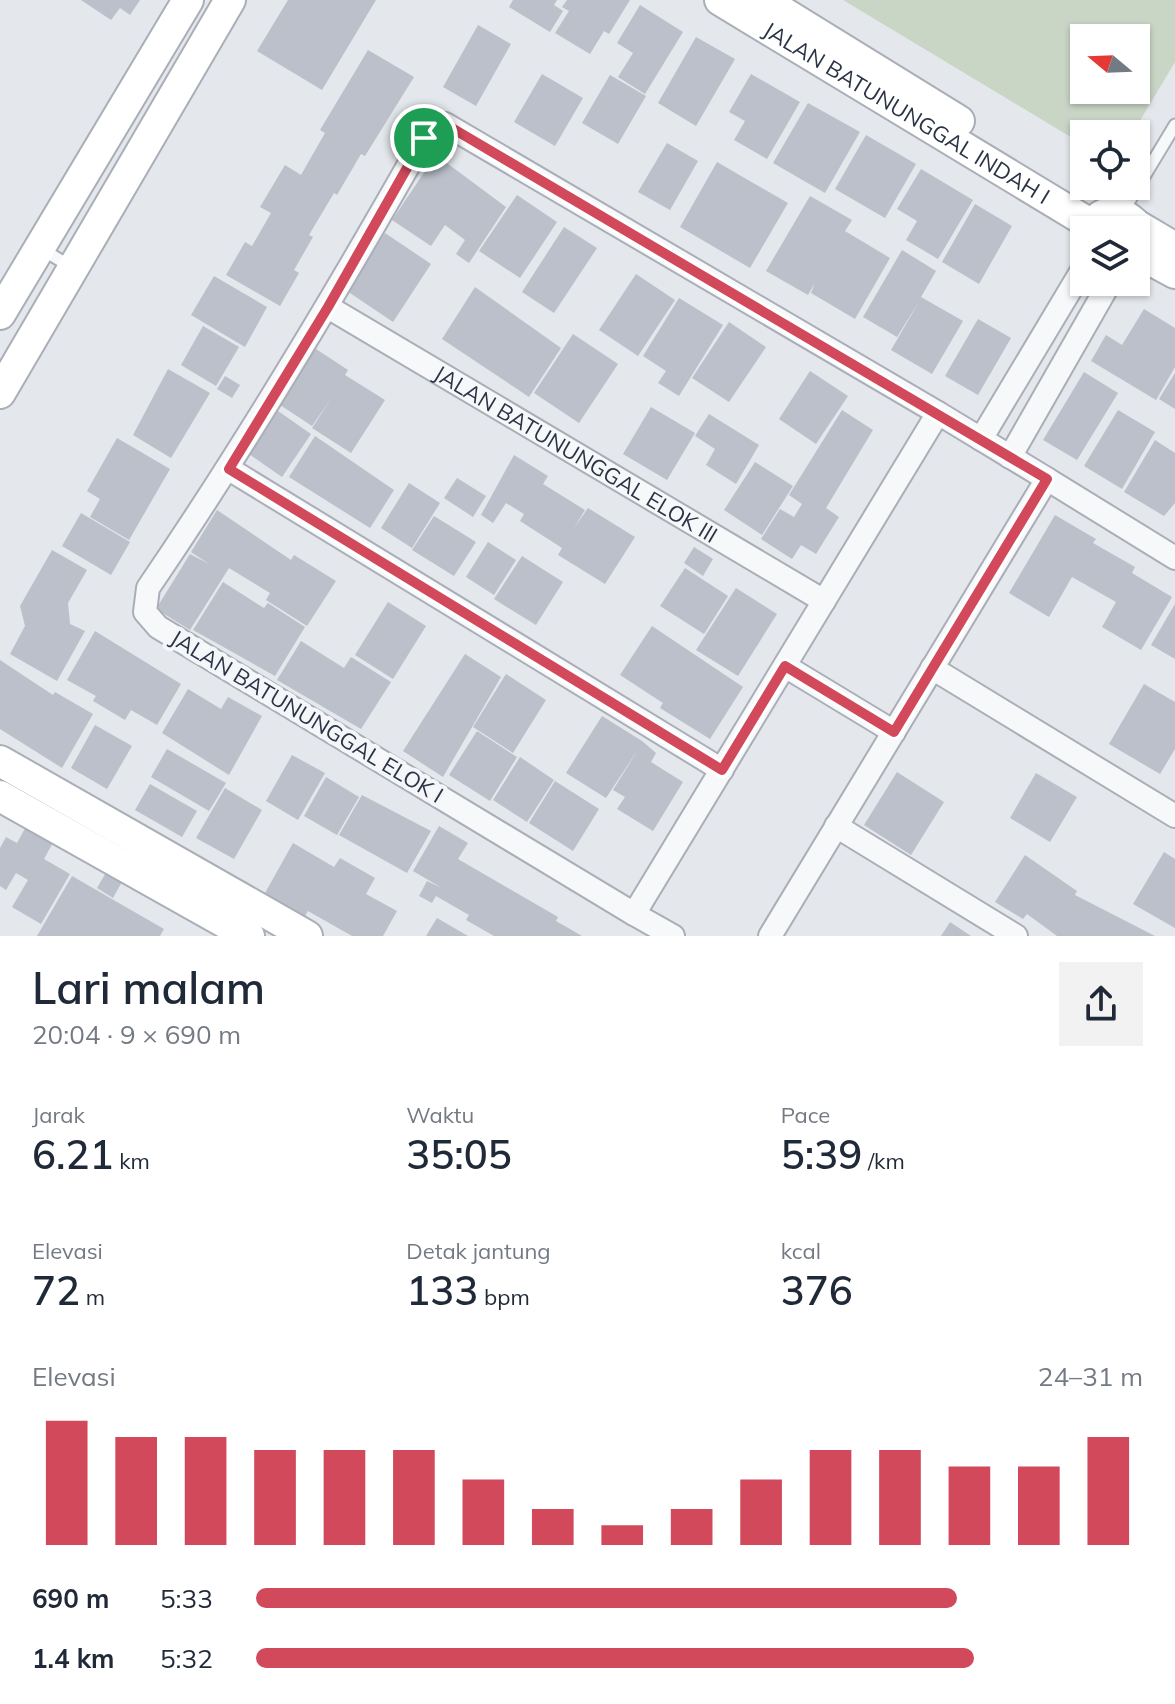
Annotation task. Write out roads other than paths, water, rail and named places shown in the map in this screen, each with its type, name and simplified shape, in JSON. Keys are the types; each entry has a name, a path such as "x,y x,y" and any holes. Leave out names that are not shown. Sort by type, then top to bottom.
{"street":[{"path":"0,314 188,0"},
{"path":"0,393 230,0"},
{"name":"JALAN BATUNUNGGAL INDAH I","path":"720,0 770,13 1096,216"},
{"name":"JALAN BATUNUNGGAL ELOK I","path":"673,936 158,627 145,612 148,588 229,469 328,307 424,138 445,124 938,413"},
{"name":"JALAN BATUNUNGGAL INDAH I","path":"1150,240 1175,248"},
{"name":"JALAN BATUNUNGGAL INDAH I","path":"1150,254 1175,273"},
{"path":"981,439 1070,290"},
{"path":"1010,457 1102,296"},
{"name":"JALAN BATUNUNGGAL ELOK III","path":"328,307 824,601"},
{"path":"634,914 938,413 1175,558"},
{"path":"229,469 722,770"},
{"path":"770,936 1047,479"},
{"path":"785,666 894,732"},
{"path":"932,668 1175,816"},
{"path":"0,761 307,936"},
{"path":"0,796 249,936"},
{"path":"836,826 1016,936"}],"lane":[{"path":"1124,216 1175,125"},
{"path":"40,247 73,269"}]}
